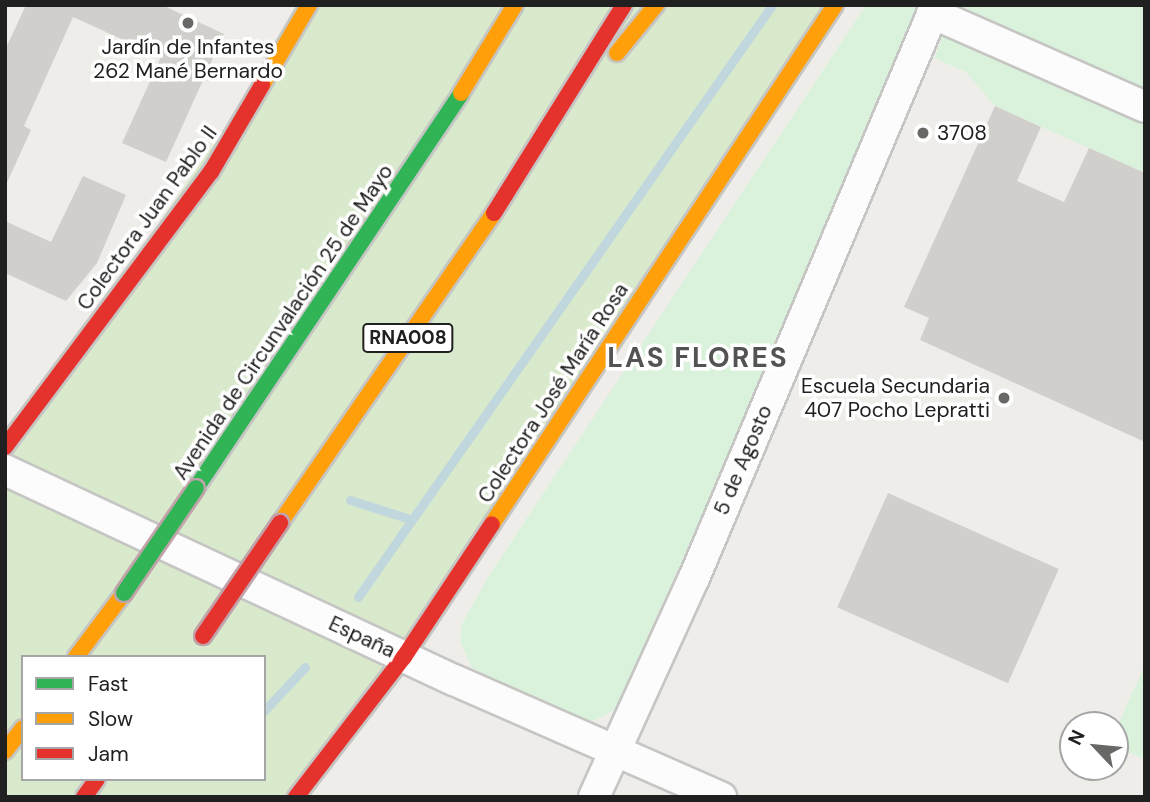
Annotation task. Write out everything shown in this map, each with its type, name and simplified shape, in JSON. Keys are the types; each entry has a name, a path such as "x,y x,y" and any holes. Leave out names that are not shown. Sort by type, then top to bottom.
{"main road":[{"name":"Colectora Juan Pablo II","path":"5,447 211,172 309,5"},
{"path":"445,119 498,5"},
{"name":"Avenida de Circunvalación 25 de Mayo","path":"78,655 196,488 445,119 515,5"},
{"name":"RNA008","path":"200,641 536,152 624,5"},
{"path":"536,152 656,5"},
{"name":"Colectora José María Rosa","path":"296,797 404,657 835,5"},
{"path":"5,751 21,731"},
{"path":"84,797 96,781"}],"street":[{"path":"934,9 1145,107"},
{"name":"5 de Agosto","path":"594,797 934,9"},
{"name":"España","path":"5,470 404,657 721,797"}],"green space":[{"path":"309,5 835,5 296,797 5,797 5,447"},
{"path":"866,5 924,5 886,104 615,710 591,722 580,720 472,668 460,641 462,624 488,577"},
{"path":"956,5 1145,5 1145,173 995,106 966,72 934,58"},
{"path":"1145,665 1145,759 1129,753 1129,711 1124,711"}],"building":[{"path":"26,5 162,5 224,34 166,162 122,143 161,57 73,17 24,126 31,130 5,187 5,50"},
{"path":"995,106 1041,127 1017,181 1064,202 1089,148 1145,173 1145,442 920,340 929,318 904,307"},
{"path":"83,176 126,195 97,263 66,301 5,273 5,221 51,242"},
{"path":"888,493 1059,569 1008,683 837,607"}],"waterway":[{"path":"358,597 772,5"},
{"path":"350,500 410,519"},
{"path":"266,709 305,667"}],"traffic: fast":[{"path":"196,488 461,93"},
{"path":"124,593 196,488"}],"traffic: slow":[{"path":"262,85 309,5"},
{"path":"461,93 515,5"},
{"path":"617,53 656,5"},
{"path":"492,524 835,5"},
{"path":"280,523 494,213"},
{"path":"78,655 124,593"},
{"path":"5,751 21,731"}],"traffic: jam":[{"path":"494,213 624,5"},
{"path":"5,447 211,172 262,85"},
{"path":"203,636 280,523"},
{"path":"296,797 404,657 492,524"},
{"path":"84,797 96,781"}],"place":[{"name":"Jardín de Infantes 262 Mané Bernardo","path":"188,23"},
{"name":"3708","path":"923,133"},
{"name":"Escuela Secundaria 407 Pocho Lepratti","path":"1004,398"}],"district":[{"name":"LAS FLORES","path":"698,358"}]}
